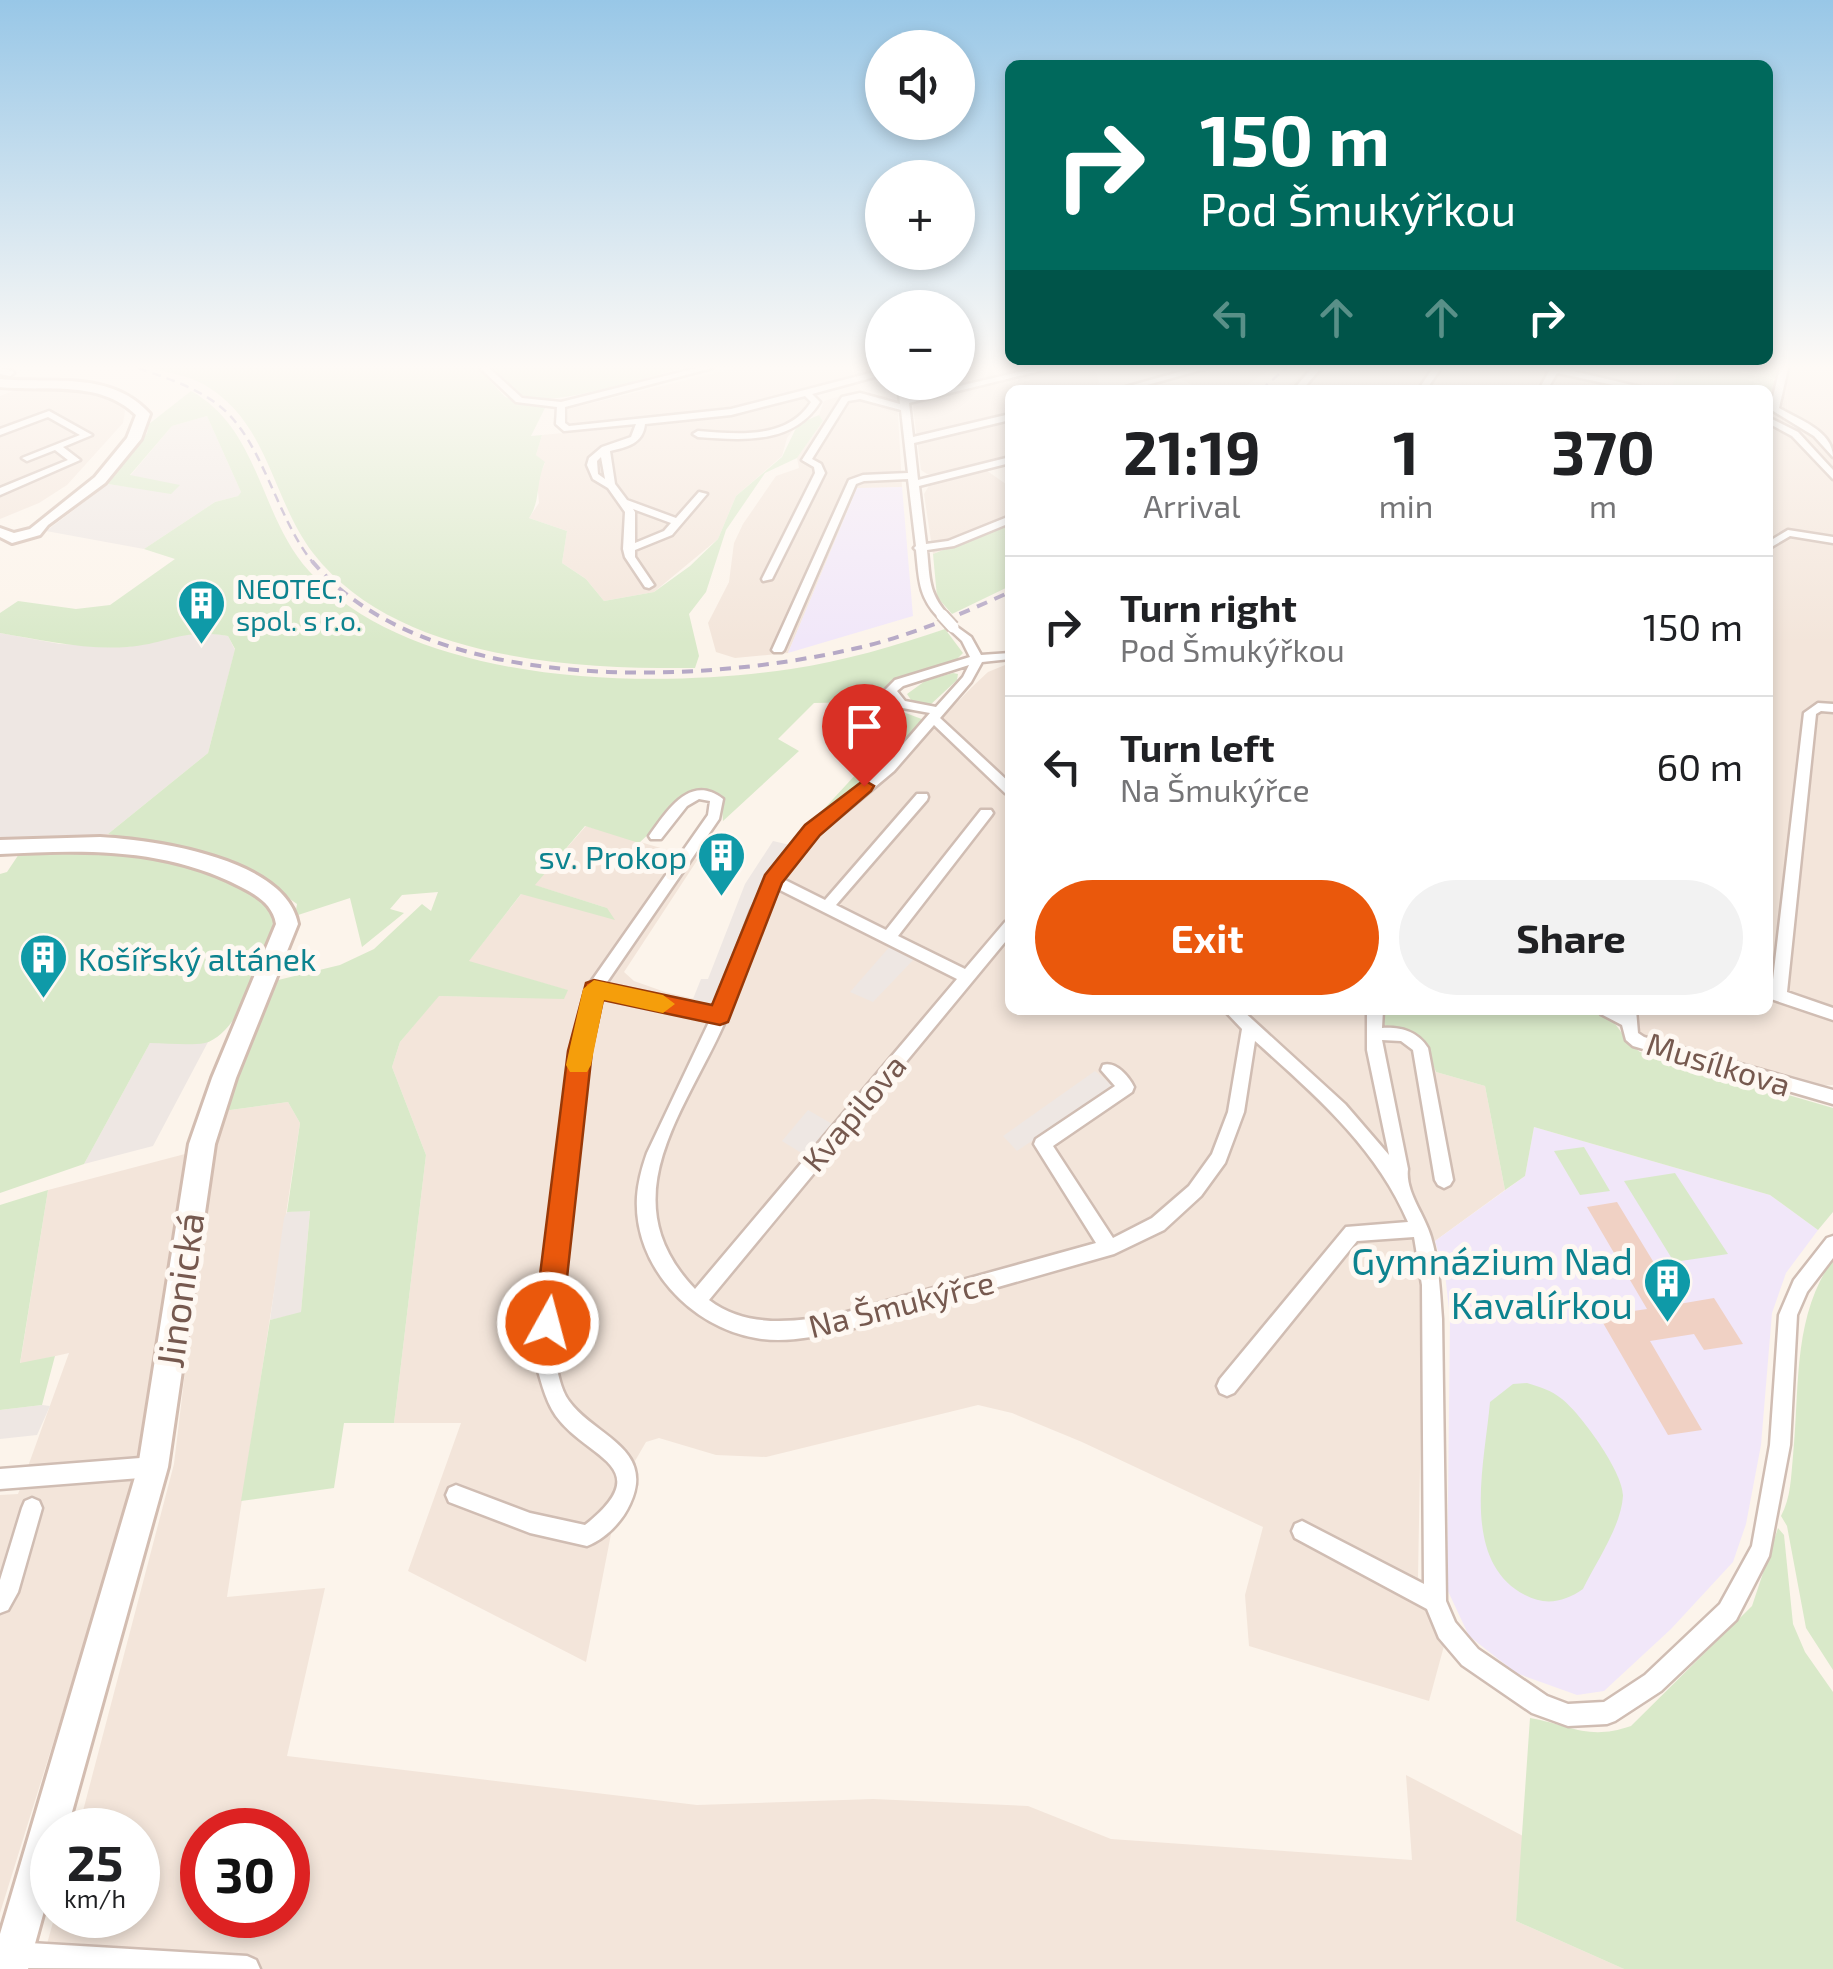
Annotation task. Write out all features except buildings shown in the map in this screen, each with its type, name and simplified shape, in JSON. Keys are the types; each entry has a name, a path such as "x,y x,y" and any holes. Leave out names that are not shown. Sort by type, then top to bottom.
{"street":[{"path":"0,492 75,460"},
{"path":"6,535 38,530 38,520 100,480 115,460"},
{"path":"607,460 612,486 627,503 679,523"},
{"path":"767,579 820,472 818,466 807,460"},
{"path":"911,460 926,589 931,603 967,639 977,659"},
{"path":"778,650 852,482 863,478 913,480 1005,461"},
{"path":"628,549 661,538 702,494"},
{"path":"627,503 632,524 628,549 649,585"},
{"path":"920,548 950,544 1005,521"},
{"path":"1773,543 1788,533 1833,540"},
{"path":"1005,656 977,659 900,683 891,690 901,704 936,715 1005,783"},
{"name":"Na Šmukýřce","path":"977,659 969,678 883,773 812,830 773,880 720,1016 648,1177 648,1228 659,1258 674,1282 718,1316 754,1329 798,1330 840,1323 1109,1247 1158,1224 1196,1191 1218,1158 1236,1112 1250,1027"},
{"path":"1833,708 1818,707 1810,713 1773,994 1833,1014"},
{"path":"456,1494 530,1523 587,1536 613,1513 627,1482 622,1462 560,1406 544,1357 580,1051 594,989 714,816 717,799 703,792 692,794 656,836"},
{"path":"828,905 922,797"},
{"path":"889,937 986,813"},
{"name":"Jinonická","path":"0,847 100,844 174,850 244,879 266,892 287,913 284,936 224,1078 196,1166 153,1467 7,1958"},
{"path":"773,880 965,976"},
{"name":"Kvapilova","path":"697,1301 1005,932"},
{"path":"594,989 720,1016"},
{"path":"1237,1015 1348,1120 1398,1181 1420,1229 1430,1274 1433,1319 1435,1600 1447,1630 1470,1657 1540,1705 1568,1715 1607,1714 1653,1683 1728,1612 1762,1550 1780,1445 1788,1316 1800,1286 1833,1244"},
{"path":"1375,1015 1374,1035 1400,1169 1398,1181"},
{"name":"Musílkova","path":"1628,1015 1631,1036 1640,1042 1833,1097"},
{"path":"1374,1035 1403,1034 1420,1048 1444,1180"},
{"path":"1109,1070 1126,1087 1042,1144 1109,1247"},
{"path":"1227,1386 1352,1233 1420,1229"},
{"path":"0,1479 153,1467"},
{"path":"0,1602 7,1592 32,1508"},
{"path":"1302,1532 1435,1600"},
{"path":"7,1958 247,1969"}],"shaded area":[{"path":"0,460 90,460 67,485 39,503 0,519"},
{"path":"144,460 227,460 241,492 215,502 144,549 46,531 108,484 171,493 130,476"},
{"path":"541,460 778,460 736,496 718,539 654,592 604,601 586,579 562,563 567,531 529,518 539,503 537,481 545,463"},
{"path":"797,460 900,460 902,487 857,489 788,653 735,658 716,652 708,623 729,582 734,543 776,476 799,468"},
{"path":"920,460 999,460 939,475 921,470"},
{"path":"1773,460 1833,460 1833,1085 1812,1086 1633,1035 1607,1015 1773,1015"},
{"path":"986,470 1005,483 1005,524 933,554 924,494 930,484"},
{"path":"902,487 913,616 788,653 857,488"},
{"path":"198,631 228,636 235,650 208,753 108,834 0,841 0,633 60,644 128,647"},
{"path":"1005,665 1005,1015 1384,1015 1383,1025 1400,1027 1423,1040 1436,1072 1485,1086 1505,1190 1435,1241 1416,1243 1423,1303 1418,1577 1433,1626 1444,1646 1429,1701 1249,1646 1245,1595 1263,1527 1082,1442 1012,1413 978,1405 766,1457 716,1455 659,1438 646,1442 635,1461 639,1484 631,1506 612,1529 586,1662 408,1571 461,1423 394,1423 426,1155 392,1067 400,1042 438,996 564,998 567,990 468,962 522,893 607,908 534,885 586,826 698,859 624,972 634,981 665,992 729,1007 779,879 817,833 884,778 988,672"},
{"path":"773,841 790,845 754,908 716,1004 693,999 701,979 708,979 745,884"},
{"path":"892,944 916,957 873,1002 850,992"},
{"path":"208,1042 153,1146 84,1164 150,1043"},
{"path":"1095,1071 1113,1086 1017,1151 1003,1136"},
{"path":"288,1102 300,1123 227,1597 325,1588 287,1756 697,1805 873,1799 1028,1806 1111,1839 1412,1860 1406,1775 1523,1836 1516,1921 1624,1969 40,1969 49,1938 160,1938 160,1808 84,1808 174,1464 213,1138 223,1111"},
{"path":"808,1110 834,1125 808,1157 782,1141"},
{"path":"1534,1127 1770,1195 1818,1230 1786,1273 1772,1313 1761,1445 1746,1524 1733,1562 1671,1629 1604,1691 1577,1695 1516,1673 1469,1636 1447,1589 1450,1318 1445,1274 1435,1241 1525,1176"},
{"path":"185,1154 132,1490 0,1913 0,1495 18,1494 69,1353 20,1364 48,1190"},
{"path":"310,1210 301,1313 270,1320 284,1218 287,1212"},
{"path":"50,1406 37,1435 0,1439 0,1410"}],"green space":[{"path":"126,460 143,460 130,475 180,485 171,494 108,484"},
{"path":"227,460 249,460 292,549 309,571 353,609 408,638 469,658 535,671 603,678 734,676 830,662 945,629 963,653 951,665 893,681 865,702 814,703 778,739 799,751 723,821 721,796 712,790 696,790 639,843 585,826 535,885 607,908 615,920 521,894 469,961 568,990 564,999 439,996 400,1042 392,1067 426,1155 394,1423 344,1423 334,1488 241,1501 270,1320 301,1312 310,1211 287,1212 300,1123 288,1102 223,1111 274,981 340,965 374,949 422,904 431,911 438,892 402,895 390,909 404,913 362,947 350,898 295,916 297,904 253,877 183,851 108,834 208,753 235,649 228,636 212,634 111,648 63,644 0,633 0,613 18,601 76,609 110,605 175,559 144,549 215,502 241,492"},
{"path":"542,460 545,462 529,518 567,531 562,563 586,579 604,601 654,592 690,566 718,539 736,496 779,460 793,460 765,473 726,530 706,592 689,614 699,656 695,668 595,666 489,651 438,637 390,616 348,589 313,553 287,509 267,462"},
{"path":"1005,525 1005,588 952,614 937,597 933,554"},
{"path":"958,674 957,680 929,706 911,700 907,694 925,681"},
{"path":"903,712 927,721 881,770 811,823 893,734"},
{"path":"21,851 120,853 189,864 250,889 274,910 262,964 231,1023 205,1043 150,1043 84,1164 0,1193 0,874 7,872"},
{"path":"1384,1015 1606,1015 1640,1052 1833,1108 1833,1212 1818,1230 1770,1195 1534,1127 1525,1176 1505,1190 1485,1086 1436,1072 1423,1040 1401,1027 1383,1025"},
{"path":"1584,1147 1610,1191 1580,1195 1554,1151"},
{"path":"1675,1173 1728,1254 1674,1262 1624,1181"},
{"path":"48,1190 20,1363 55,1356 42,1405 0,1410 0,1205"},
{"path":"1833,1259 1833,1670 1806,1628 1787,1526 1781,1516 1791,1479 1804,1329 1810,1305"},
{"path":"1527,1383 1558,1396 1580,1417 1617,1473 1623,1496 1613,1532 1583,1589 1555,1601 1525,1595 1504,1579 1491,1559 1484,1535 1481,1480 1490,1402 1513,1384"},
{"path":"1778,1528 1784,1535 1793,1624 1805,1652 1833,1692 1833,1969 1624,1969 1516,1921 1530,1718 1591,1732 1631,1726 1752,1606"}],"railway":[{"path":"259,460 289,524 314,564"},
{"path":"312,561 361,605 422,637 492,658 566,669 643,673 790,661 853,649 913,632 1005,594"}],"slow traffic":[{"path":"578,1065 594,989 663,1004"}],"place":[{"name":"NEOTEC, spol. s r.o.","path":"201,646"},
{"name":"sv. Prokop","path":"722,898"},
{"name":"Košířský altánek","path":"43,1000"},
{"name":"Gymnázium Nad Kavalírkou","path":"1668,1324"}],"route":[{"path":"548,1323 580,1051 594,989 720,1016 773,880 812,830 864,786"}]}
